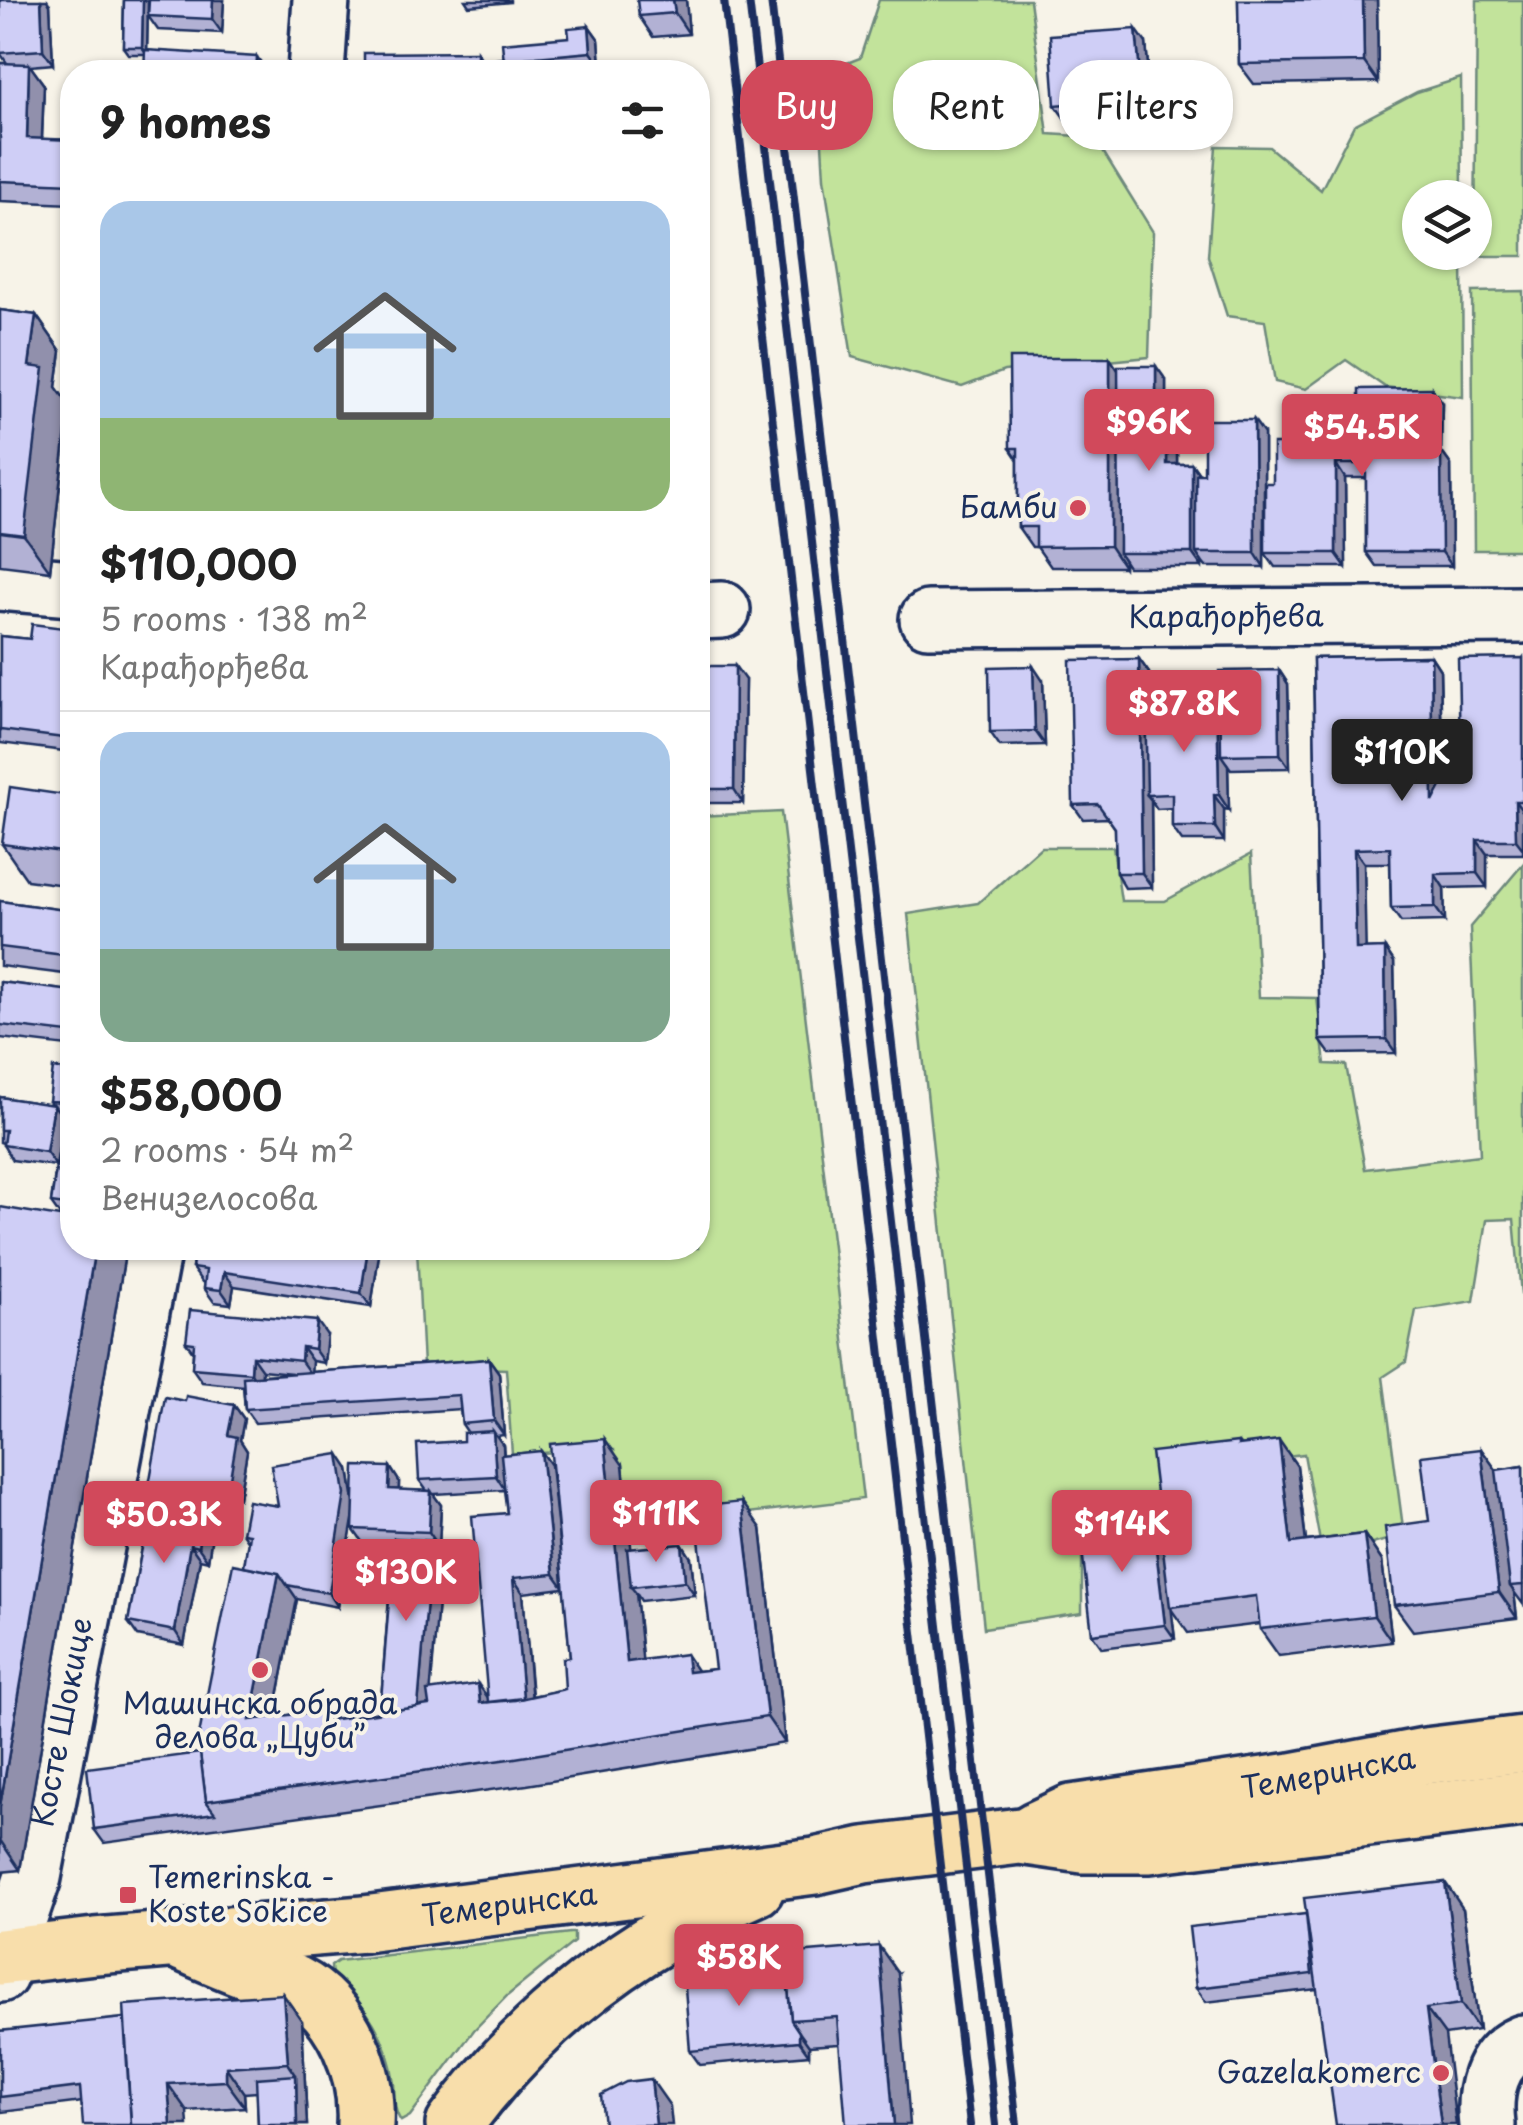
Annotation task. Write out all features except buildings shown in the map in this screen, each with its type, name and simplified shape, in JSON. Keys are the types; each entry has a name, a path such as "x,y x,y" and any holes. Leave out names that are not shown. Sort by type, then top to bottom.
{"main road":[{"name":"Темеринска","path":"1020,1836 1071,1813 1523,1744"},
{"name":"Темеринска","path":"2,1962 172,1940 364,1924 1020,1836 1082,1845 1148,1845 1523,1799"},
{"path":"454,2125 487,2080 530,2034 594,1981 711,1909 815,1866"},
{"path":"172,1940 253,1972 289,1981 327,2009 352,2049 362,2076 364,2125"}],"street":[{"path":"317,60 321,0"},
{"path":"0,582 60,587"},
{"name":"Карађорђева","path":"928,619 1523,615"},
{"name":"Косте Шокице","path":"2,1962 34,1878 151,1260"},
{"path":"1487,2125 1488,2082 1511,2048 1523,2043"}],"green space":[{"path":"879,0 1030,0 1038,60 893,60 893,150 1039,150 1039,67 1048,134 1059,135 1059,150 1102,150 1153,232 1149,357 1004,371 962,387 852,357 822,150 873,150 873,60 855,60 860,58"},
{"path":"1477,0 1523,0 1523,256 1492,256 1492,180 1476,180"},
{"path":"1461,78 1462,180 1402,180 1402,270 1462,270 1463,397 1385,387 1346,360 1306,389 1275,382 1265,321 1227,316 1208,256 1216,150 1269,147 1321,190 1354,125 1417,92"},
{"path":"1523,291 1523,550 1474,550 1472,292"},
{"path":"781,812 863,1499 617,1529 614,1450 512,1454 506,1369 423,1366 418,1260 710,1260 710,815"},
{"path":"1041,847 1113,847 1121,901 1165,901 1251,854 1259,997 1317,998 1325,1064 1346,1065 1365,1169 1480,1155 1470,927 1523,864 1523,1316 1514,1219 1487,1220 1474,1301 1416,1310 1406,1362 1383,1377 1404,1535 1323,1558 1304,1454 1160,1471 1161,1520 1082,1528 1082,1613 984,1628 908,914 978,903"},
{"path":"574,1933 574,1942 507,1996 474,2030 410,2116 401,2121 381,2038 365,2010 332,1977 331,1966 338,1961"}],"railway":[{"path":"724,0 970,2125"},
{"path":"749,0 996,2125"},
{"path":"771,0 1017,2125"}],"place":[{"name":"Бамби","path":"1078,508"},
{"name":"Машинска обрада делова „Цуби”","path":"260,1670"},
{"name":"Temerinska - Koste Sokice","path":"128,1895"},
{"name":"Gazelakomerc","path":"1441,2073"}]}
